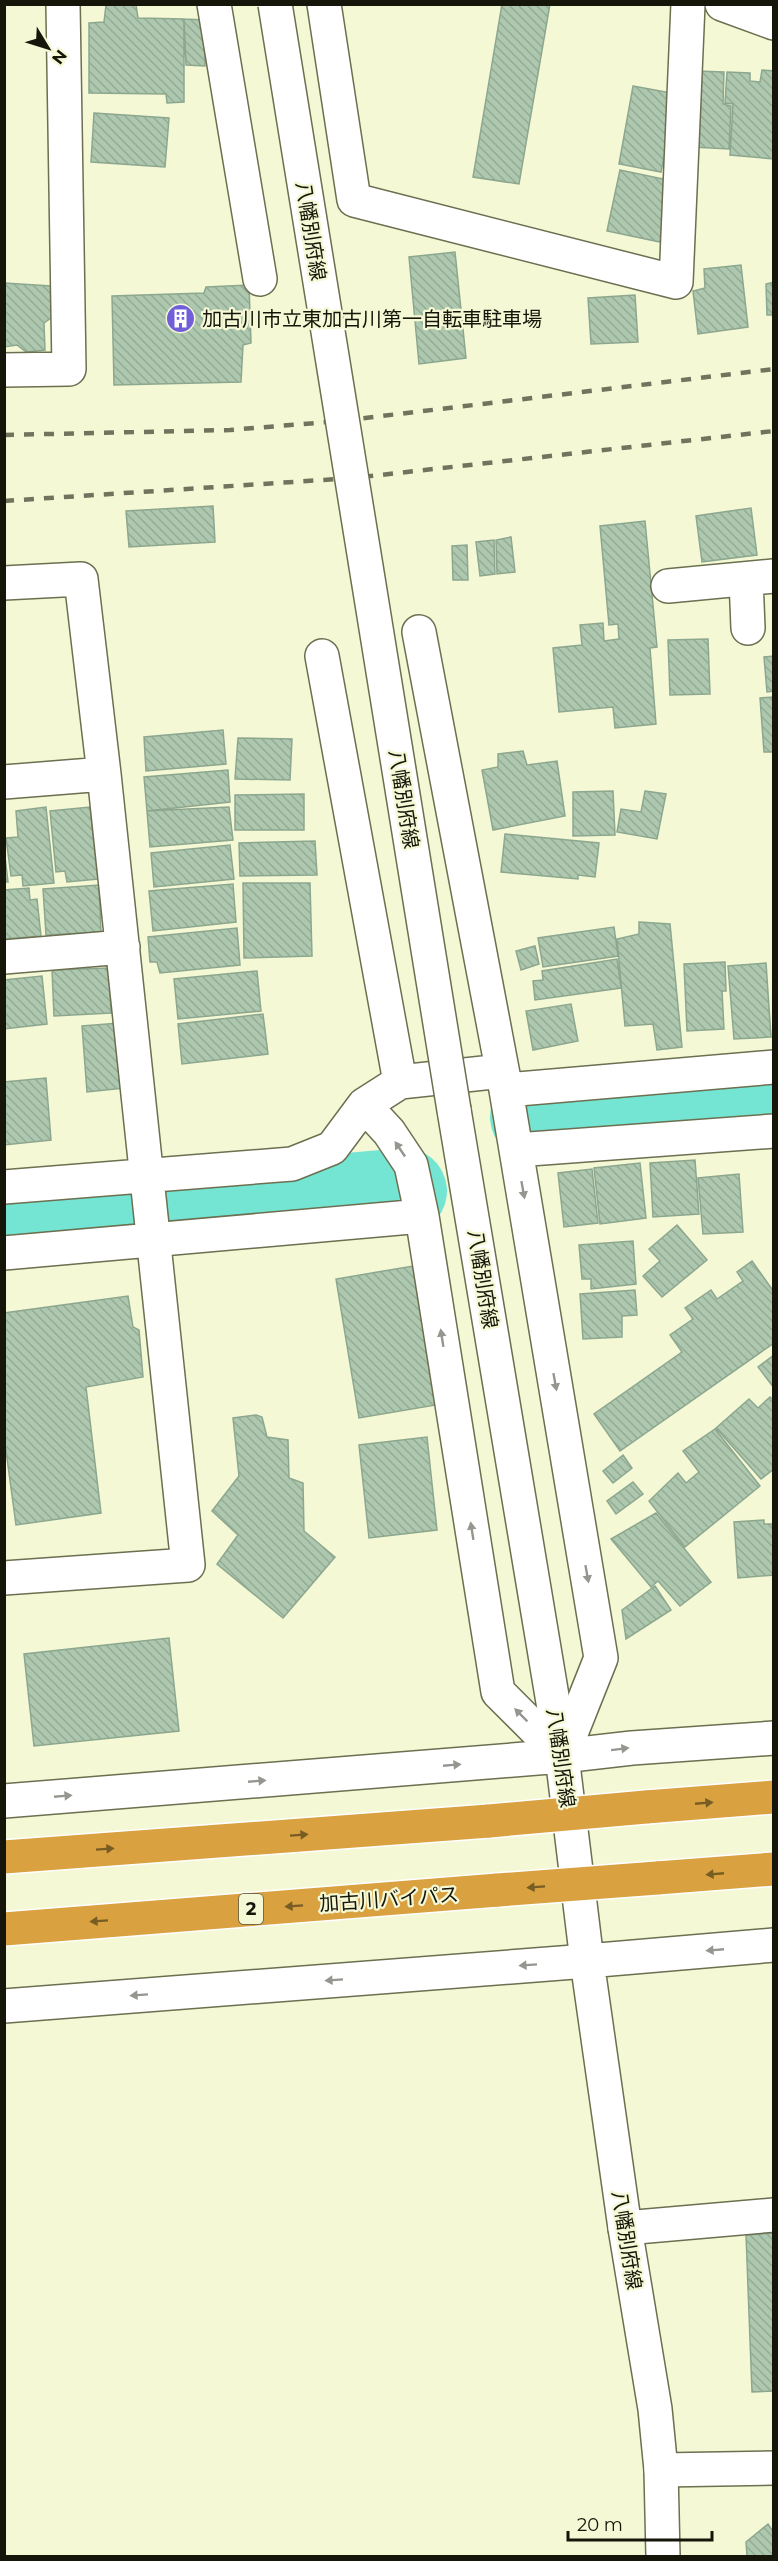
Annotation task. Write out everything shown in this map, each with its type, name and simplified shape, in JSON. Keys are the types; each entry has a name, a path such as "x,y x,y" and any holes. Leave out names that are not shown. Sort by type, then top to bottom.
{"highway":[{"path":"4,1857 774,1797"},
{"name":"加古川バイパス","path":"4,1929 774,1869"}],"street":[{"path":"4,370 69,369 63,4"},
{"path":"214,4 261,279"},
{"name":"八幡別府線","path":"275,4 454,1110 562,1756 587,1961 625,2228 655,2409 661,2470 663,2556"},
{"path":"324,4 354,200 676,282 688,4"},
{"path":"722,4 774,23"},
{"path":"668,586 760,577 748,628"},
{"path":"4,583 81,579 149,1186 188,1564 4,1578"},
{"path":"419,632 504,1081 602,1658 562,1756"},
{"path":"322,656 400,1082"},
{"path":"4,782 104,774"},
{"path":"4,957 123,947"},
{"path":"4,1187 149,1186 292,1164 332,1148 364,1105 400,1082 504,1081 774,1067"},
{"path":"364,1105 389,1132 411,1165 422,1216 498,1692 562,1756"},
{"path":"516,1150 774,1131"},
{"path":"4,1253 154,1235 422,1216"},
{"path":"4,1801 774,1738"},
{"path":"4,2006 774,1945"},
{"path":"625,2228 774,2215"},
{"path":"661,2470 774,2468"}],"building":[{"path":"502,4 550,4 519,184 473,177"},
{"path":"106,5 136,5 138,18 184,19 184,102 167,103 166,94 89,93 89,23 104,22"},
{"path":"184,19 205,20 205,66 186,65"},
{"path":"762,70 774,71 774,159 730,155 733,104 725,103 727,72 750,73 750,81 760,82"},
{"path":"696,71 724,72 723,104 731,106 729,149 692,147"},
{"path":"633,86 677,94 661,172 619,164"},
{"path":"94,113 169,118 165,167 91,162"},
{"path":"620,170 673,181 660,242 607,231"},
{"path":"455,252 466,358 419,364 409,257"},
{"path":"741,265 748,327 698,334 693,291 705,288 704,269"},
{"path":"774,282 774,315 767,315 766,284"},
{"path":"4,283 51,286 54,316 44,323 45,350 26,352 17,345 4,347"},
{"name":"加古川市立東加古川第一自転車駐車場","path":"249,285 251,343 243,345 241,382 114,385 112,296 204,293 206,287"},
{"path":"635,295 638,342 591,344 588,298"},
{"path":"213,506 215,542 129,547 126,511"},
{"path":"751,508 757,555 702,562 696,516"},
{"path":"645,521 657,647 650,648 656,724 615,728 613,707 559,712 553,648 582,645 580,625 603,623 604,641 619,639 618,624 609,625 600,526"},
{"path":"511,537 515,572 497,574 496,540"},
{"path":"494,540 495,574 480,576 476,542"},
{"path":"467,545 468,580 453,580 452,546"},
{"path":"708,639 710,694 670,695 668,640"},
{"path":"774,656 774,691 767,692 764,657"},
{"path":"774,697 774,752 764,752 760,698"},
{"path":"223,730 226,764 146,771 144,737"},
{"path":"238,738 292,739 290,780 235,779"},
{"path":"523,751 527,765 557,761 565,816 493,830 482,770 498,767 498,754"},
{"path":"228,770 230,802 147,811 144,777"},
{"path":"613,791 615,835 573,836 573,792"},
{"path":"645,791 666,794 657,839 617,832 621,809 641,812"},
{"path":"304,794 304,830 235,830 235,795"},
{"path":"46,807 54,883 23,886 22,875 11,876 6,838 18,837 16,811"},
{"path":"90,807 98,879 67,882 65,871 56,872 50,811"},
{"path":"229,807 233,840 150,847 147,811"},
{"path":"505,834 599,843 595,877 578,875 578,879 501,872"},
{"path":"315,841 317,875 240,876 239,843"},
{"path":"230,845 234,879 154,887 151,853"},
{"path":"4,848 8,882 4,882"},
{"path":"243,883 310,883 312,956 244,958"},
{"path":"233,884 236,922 153,931 149,891"},
{"path":"99,885 101,932 46,935 43,889"},
{"path":"29,888 30,900 37,899 41,936 4,939 4,890"},
{"path":"639,922 670,924 682,1047 657,1050 653,1024 625,1026 617,939 639,934"},
{"path":"614,927 618,956 543,967 538,938"},
{"path":"237,928 240,965 160,973 157,962 150,962 148,937"},
{"path":"535,946 539,964 521,970 516,951"},
{"path":"617,959 621,988 535,1000 533,981 543,980 542,971"},
{"path":"725,962 726,991 722,991 724,1029 687,1031 684,964"},
{"path":"766,963 771,1037 734,1039 728,966"},
{"path":"109,968 111,1013 54,1016 52,970"},
{"path":"257,971 261,1011 178,1019 174,979"},
{"path":"42,976 47,1024 4,1029 4,980"},
{"path":"571,1004 578,1041 533,1050 526,1011"},
{"path":"263,1014 268,1054 182,1064 178,1024"},
{"path":"119,1023 124,1088 87,1092 82,1026"},
{"path":"46,1078 51,1140 4,1145 4,1082"},
{"path":"695,1160 699,1214 653,1217 650,1163"},
{"path":"640,1163 646,1218 600,1224 594,1168"},
{"path":"592,1169 598,1223 564,1227 558,1173"},
{"path":"739,1174 743,1232 703,1234 698,1178"},
{"path":"677,1225 707,1260 662,1297 643,1276 660,1261 649,1249"},
{"path":"633,1241 636,1284 591,1289 591,1279 582,1279 579,1245"},
{"path":"752,1261 774,1292 774,1343 620,1451 594,1414 682,1352 670,1335 693,1319 685,1308 711,1290 717,1299 743,1281 737,1272"},
{"path":"413,1266 436,1405 359,1418 336,1279"},
{"path":"635,1290 637,1315 622,1316 622,1337 583,1339 580,1294"},
{"path":"128,1296 133,1327 139,1330 143,1377 86,1387 101,1513 16,1525 4,1436 4,1313"},
{"path":"774,1355 774,1388 758,1367"},
{"path":"770,1397 774,1400 774,1469 761,1479 716,1428 749,1399 758,1408"},
{"path":"256,1415 262,1417 267,1437 288,1440 289,1478 303,1483 304,1531 335,1557 283,1618 217,1564 238,1535 212,1511 239,1476 233,1418"},
{"path":"715,1429 760,1486 685,1547 649,1501 678,1473 686,1483 699,1472 683,1451"},
{"path":"427,1437 437,1530 369,1538 359,1445"},
{"path":"623,1455 632,1468 613,1483 603,1471"},
{"path":"633,1482 643,1494 616,1514 607,1501"},
{"path":"656,1513 711,1582 680,1606 658,1581 651,1587 611,1539"},
{"path":"764,1520 764,1524 774,1524 774,1575 738,1578 734,1522"},
{"path":"655,1586 671,1610 626,1639 622,1610"},
{"path":"169,1638 179,1731 34,1746 24,1654"},
{"path":"774,2233 774,2391 752,2392 746,2235"},
{"path":"768,2524 774,2533 774,2556 747,2556 746,2542"}],"waterway":[{"path":"533,1117 774,1100"},
{"path":"4,1226 404,1191"}],"railway":[{"path":"4,435 230,430 340,421 774,369"},
{"path":"4,501 353,478 774,431"}],"place":[{"name":"加古川市立東加古川第一自転車駐車場","path":"181,319"}]}
